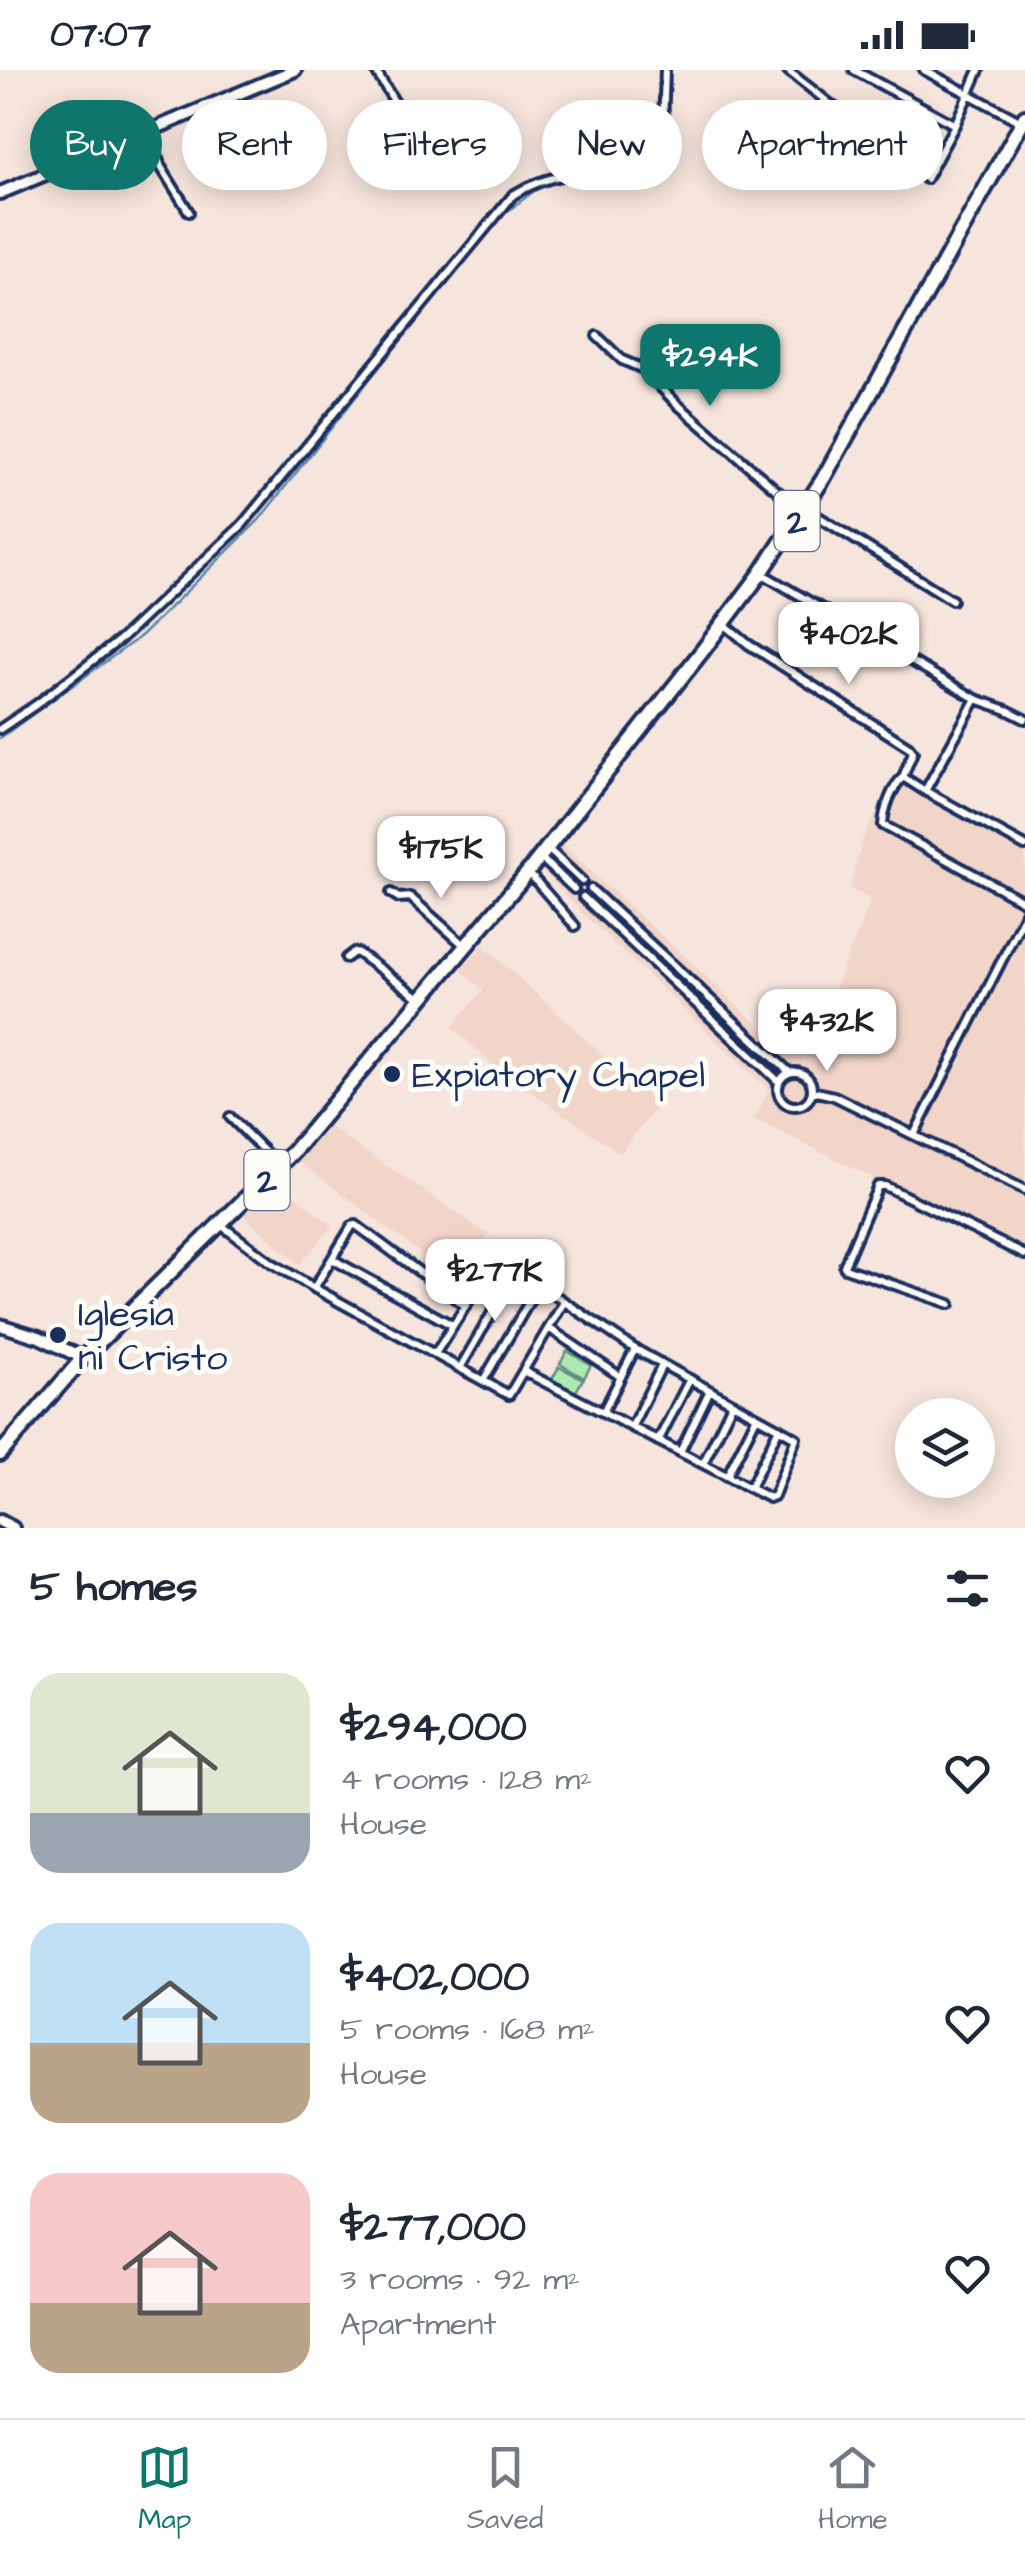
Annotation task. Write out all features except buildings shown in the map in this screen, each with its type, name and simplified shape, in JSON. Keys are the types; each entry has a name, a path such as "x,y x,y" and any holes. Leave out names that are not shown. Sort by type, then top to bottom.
{"highway":[{"name":"2","path":"0,1454 82,1358 280,1167 528,872 724,623 804,510 849,436 1024,119"}],"street":[{"path":"162,126 272,74 295,70"},
{"path":"375,70 393,100"},
{"path":"0,729 122,638 242,525 513,195 547,180 658,160 662,152 665,70"},
{"path":"787,70 926,179 979,70"},
{"path":"854,70 954,125"},
{"path":"924,70 1024,119"},
{"path":"162,167 189,212"},
{"path":"0,193 30,181"},
{"path":"598,336 622,360 642,369 789,501 952,600"},
{"path":"761,573 976,699 1025,719"},
{"path":"724,623 748,644 910,747 913,752 889,801 883,825 1025,902"},
{"path":"925,791 976,699"},
{"path":"904,777 1025,846"},
{"path":"543,852 582,880"},
{"path":"543,852 574,889"},
{"path":"528,872 575,926"},
{"path":"591,889 789,1072 806,1076 812,1091 803,1104 794,1106 779,1096 778,1086 789,1072"},
{"path":"391,893 399,898 410,897 466,946"},
{"path":"583,897 780,1082"},
{"path":"914,1135 1025,914"},
{"path":"635,946 642,936"},
{"path":"346,958 358,953 422,1000"},
{"path":"680,988 688,979"},
{"path":"726,1032 735,1022"},
{"path":"812,1091 834,1096 1025,1190"},
{"path":"230,1117 280,1167"},
{"path":"950,1304 844,1266 878,1186 928,1206 1025,1255"},
{"path":"220,1224 314,1288 510,1395 564,1302"},
{"path":"314,1288 352,1226 360,1226 464,1306"},
{"path":"332,1258 452,1325"},
{"path":"435,1354 493,1263 504,1262 635,1349 796,1438 774,1496 769,1498 525,1372"},
{"path":"460,1368 517,1270"},
{"path":"483,1381 539,1285"},
{"path":"0,1326 39,1337 82,1358"},
{"path":"550,1329 621,1377"},
{"path":"604,1412 635,1349"},
{"path":"632,1426 662,1364"},
{"path":"658,1441 690,1379"},
{"path":"680,1452 709,1392"},
{"path":"703,1464 732,1404"},
{"path":"726,1476 756,1418"},
{"path":"750,1488 779,1428"},
{"path":"0,1521 13,1528"}],"shaded area":[{"path":"896,778 1025,849 1025,1253 754,1119 769,1090 585,916 542,870 562,845 792,1055 834,990 871,900 850,888 863,838"},
{"path":"483,945 658,1105 620,1153 499,1070 452,1027 483,990 461,970"},
{"path":"329,1127 488,1234 458,1281 298,1161"},
{"path":"279,1183 333,1226 299,1265 243,1215"}],"green space":[{"path":"567,1351 591,1365 584,1378 560,1364"},
{"path":"559,1367 583,1379 575,1393 551,1381"}],"waterway":[{"path":"668,100 670,70"},
{"path":"496,220 542,185"},
{"path":"0,738 141,636 259,520 450,277"}],"place":[{"name":"Expiatory Chapel","path":"392,1074"},
{"name":"Iglesia ni Cristo","path":"58,1335"}]}
